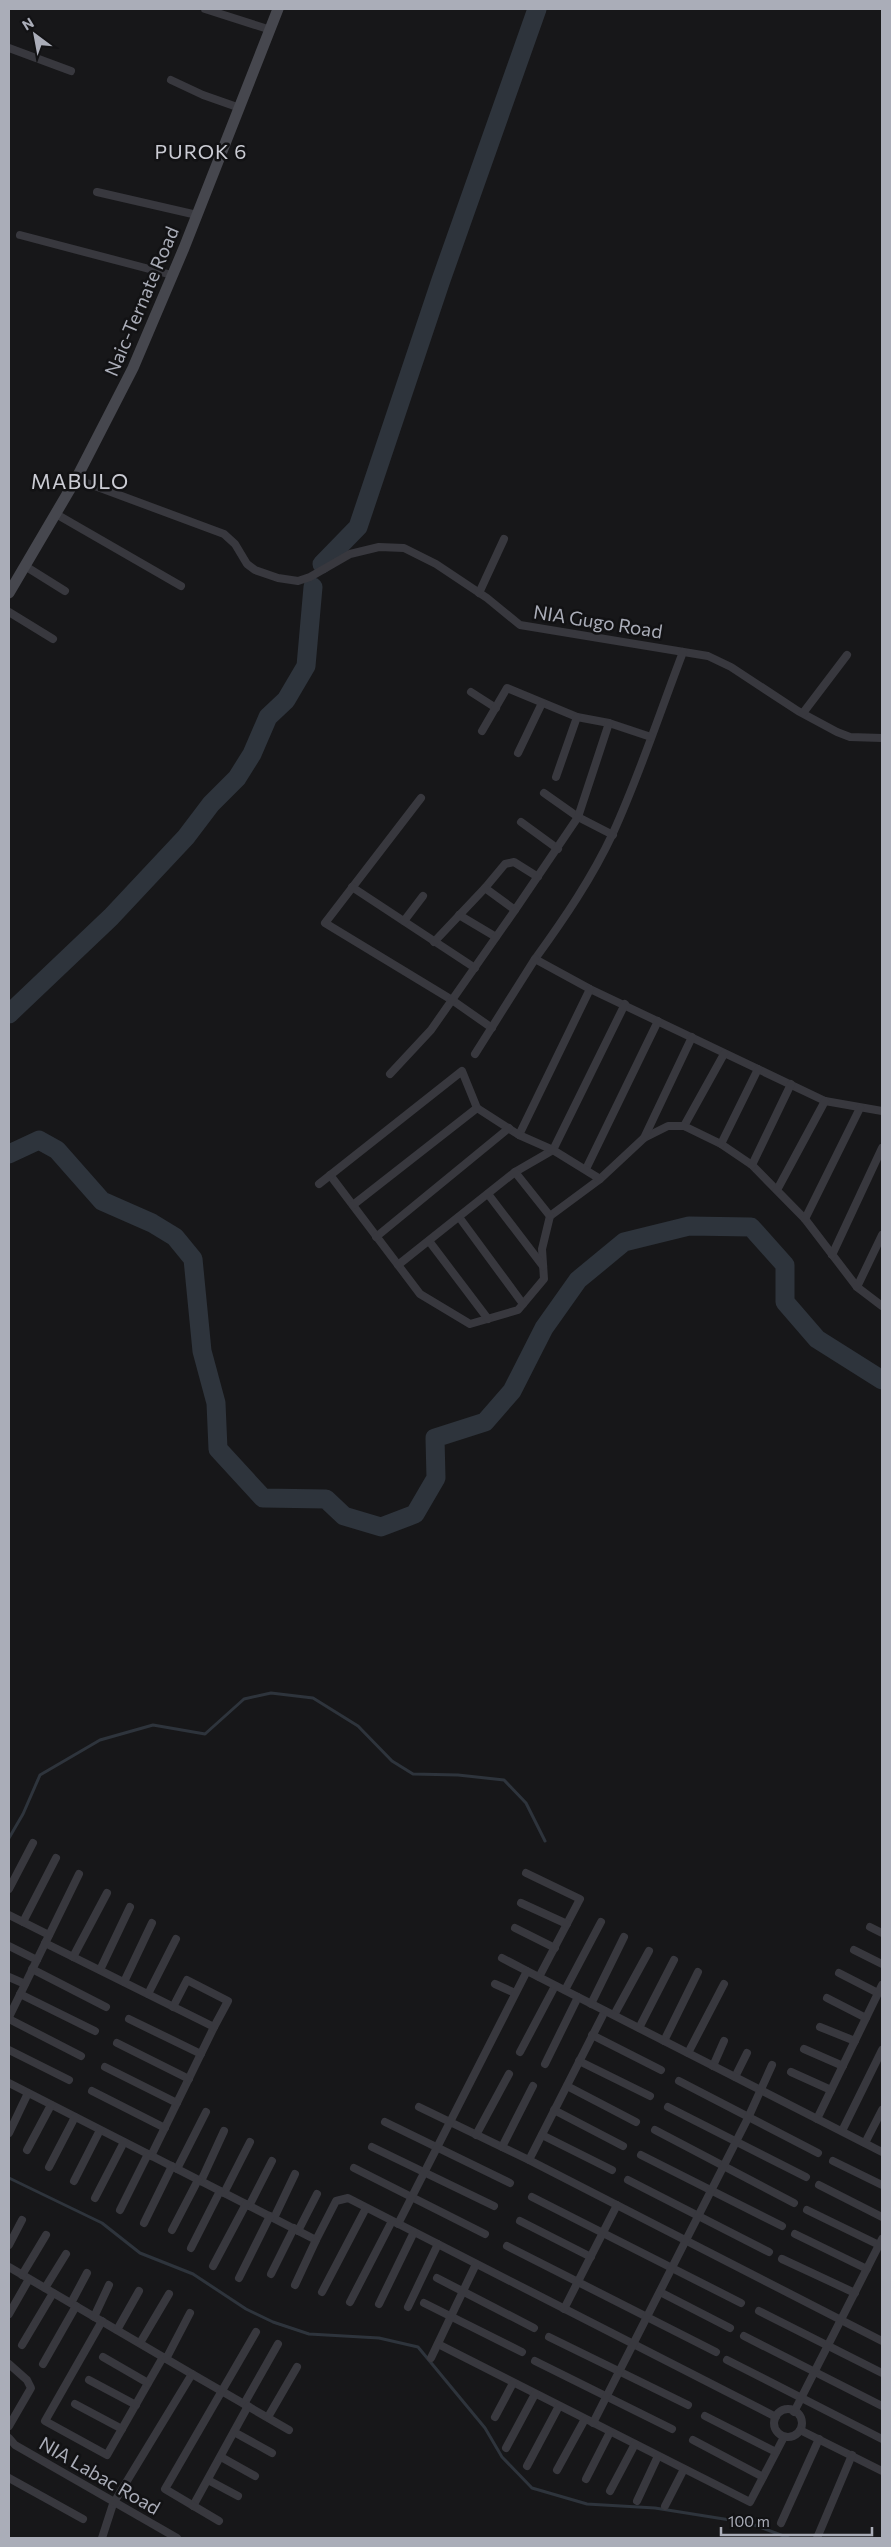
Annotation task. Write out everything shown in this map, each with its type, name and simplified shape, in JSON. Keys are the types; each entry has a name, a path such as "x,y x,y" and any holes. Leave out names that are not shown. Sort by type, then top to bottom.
{"main road":[{"name":"Naic-Ternate Road","path":"9,593 76,479 132,368 197,215 278,9"}],"street":[{"path":"205,9 271,30"},
{"path":"9,48 71,71"},
{"path":"171,80 203,95 240,108"},
{"path":"97,192 197,215"},
{"path":"20,235 172,275"},
{"name":"NIA Gugo Road","path":"76,479 216,530 235,544 247,564 255,570 278,578 298,581 310,577 350,554 379,547 397,547 414,552 479,593 511,620 531,629 682,652 719,660 802,713 850,737 882,738"},
{"path":"56,514 180,586"},
{"path":"479,593 504,539"},
{"path":"25,566 65,590"},
{"path":"9,612 54,639"},
{"path":"475,1054 535,959 572,909 612,835 682,652"},
{"path":"802,713 847,655"},
{"path":"482,731 507,688 577,717 609,722 651,737"},
{"path":"471,692 496,708"},
{"path":"518,753 542,703"},
{"path":"556,777 577,717"},
{"path":"390,1074 431,1030 558,849 578,817 609,722"},
{"path":"544,793 578,817 612,835"},
{"path":"421,798 325,923 452,1000 492,1028"},
{"path":"520,822 558,849"},
{"path":"434,942 505,864 514,862 538,877"},
{"path":"352,887 475,968"},
{"path":"485,888 515,910"},
{"path":"404,921 423,896"},
{"path":"459,915 496,937"},
{"path":"535,959 590,989 625,1004 724,1054 825,1101 882,1111"},
{"path":"518,1134 590,989"},
{"path":"398,1266 515,1172 552,1150 625,1004"},
{"path":"586,1169 658,1021"},
{"path":"644,1138 692,1037"},
{"path":"684,1126 724,1054"},
{"path":"721,1144 758,1069"},
{"path":"319,1184 462,1071 477,1108 518,1134 552,1150 600,1179"},
{"path":"752,1165 791,1084"},
{"path":"777,1190 825,1101"},
{"path":"353,1205 477,1108"},
{"path":"805,1220 860,1108"},
{"path":"330,1175 420,1294 470,1324 518,1310 544,1278 542,1249 550,1216 600,1179 644,1138 668,1126 684,1126 721,1144 752,1165 805,1220 857,1287 882,1306"},
{"path":"376,1237 509,1128"},
{"path":"832,1255 882,1148"},
{"path":"515,1172 550,1216"},
{"path":"488,1194 543,1266"},
{"path":"459,1217 523,1304"},
{"path":"857,1287 882,1235"},
{"path":"429,1241 488,1319"},
{"path":"9,1889 33,1843"},
{"path":"23,1922 56,1858"},
{"path":"526,1873 580,1899 540,1978"},
{"path":"79,1874 9,2015 81,2056"},
{"path":"74,1957 108,1893"},
{"path":"521,1903 567,1924"},
{"path":"100,1970 130,1907"},
{"path":"9,1915 49,1935"},
{"path":"565,1990 600,1922"},
{"path":"124,1982 152,1923"},
{"path":"870,1927 881,1930"},
{"path":"515,1928 554,1948"},
{"path":"591,2004 624,1937"},
{"path":"148,1994 176,1939"},
{"path":"45,1943 214,2027"},
{"path":"9,1946 37,1960"},
{"path":"854,1950 882,1964"},
{"path":"614,2015 649,1951"},
{"path":"502,1958 882,2152"},
{"path":"639,2028 674,1960"},
{"path":"32,1969 106,2007"},
{"path":"350,2302 412,2196 526,1971"},
{"path":"664,2041 698,1972"},
{"path":"839,1973 878,1993"},
{"path":"9,1977 25,1984"},
{"path":"120,2210 165,2128 228,2001 187,1980 173,2006"},
{"path":"495,1984 515,1993"},
{"path":"688,2053 724,1984"},
{"path":"817,2119 882,1984"},
{"path":"520,2052 556,1986"},
{"path":"20,1994 95,2031"},
{"path":"545,2064 578,1997"},
{"path":"827,1998 866,2018"},
{"path":"529,2160 605,2011"},
{"path":"129,2019 201,2054"},
{"path":"820,2027 855,2041"},
{"path":"592,2035 661,2070"},
{"path":"713,2066 724,2041"},
{"path":"117,2043 189,2079"},
{"path":"804,2049 843,2066"},
{"path":"9,2050 69,2080"},
{"path":"842,2131 882,2050"},
{"path":"735,2077 747,2053"},
{"path":"579,2061 650,2096"},
{"path":"593,2423 762,2090 772,2065"},
{"path":"105,2067 177,2103"},
{"path":"792,2072 831,2090"},
{"path":"476,2135 509,2074"},
{"path":"679,2081 818,2153"},
{"path":"9,2083 316,2240"},
{"path":"502,2147 533,2086"},
{"path":"567,2086 636,2122"},
{"path":"92,2091 165,2128"},
{"path":"9,2133 28,2093"},
{"path":"28,2150 51,2105"},
{"path":"668,2107 735,2143 806,2177"},
{"path":"419,2108 529,2160 841,2321 882,2340"},
{"path":"554,2110 624,2146"},
{"path":"866,2143 882,2110"},
{"path":"144,2223 206,2112"},
{"path":"50,2167 75,2117"},
{"path":"386,2122 510,2183"},
{"path":"74,2181 100,2130"},
{"path":"655,2130 794,2203"},
{"path":"172,2230 224,2131"},
{"path":"542,2135 612,2170"},
{"path":"95,2198 124,2142"},
{"path":"191,2248 250,2142"},
{"path":"372,2147 494,2206"},
{"path":"641,2155 782,2226"},
{"path":"213,2266 272,2161"},
{"path":"833,2161 882,2185"},
{"path":"354,2168 485,2234"},
{"path":"239,2278 295,2174"},
{"path":"628,2180 769,2252"},
{"path":"820,2185 882,2217"},
{"path":"271,2274 317,2194"},
{"path":"532,2197 741,2303"},
{"path":"295,2285 336,2201 348,2198 776,2417"},
{"path":"564,2309 617,2205"},
{"path":"322,2292 366,2208"},
{"path":"794,2412 881,2242 807,2210"},
{"path":"9,2245 22,2220"},
{"path":"520,2221 591,2257"},
{"path":"379,2304 414,2232"},
{"path":"794,2234 866,2270"},
{"path":"9,2314 46,2235"},
{"path":"408,2307 438,2244"},
{"path":"507,2246 716,2352"},
{"path":"22,2345 66,2254"},
{"path":"782,2259 855,2293"},
{"path":"431,2358 476,2264"},
{"path":"9,2267 289,2430"},
{"path":"43,2364 74,2305 87,2273"},
{"path":"437,2278 534,2328"},
{"path":"94,2317 109,2285"},
{"path":"117,2330 139,2291"},
{"path":"660,2292 730,2328"},
{"path":"140,2343 169,2294"},
{"path":"424,2303 522,2352"},
{"path":"759,2311 882,2373"},
{"path":"102,2321 45,2420 107,2455 190,2313"},
{"path":"219,2520 165,2489 256,2332"},
{"path":"744,2336 882,2406"},
{"path":"548,2337 688,2405"},
{"path":"193,2506 221,2457 278,2344"},
{"path":"438,2344 750,2502 784,2437"},
{"path":"103,2357 148,2383"},
{"path":"727,2360 802,2397 882,2440"},
{"path":"536,2361 672,2429"},
{"path":"9,2364 27,2380 31,2388 9,2426"},
{"path":"268,2417 297,2367"},
{"path":"102,2538 113,2504 192,2374"},
{"path":"89,2380 136,2405"},
{"path":"495,2417 514,2383"},
{"path":"506,2448 535,2394"},
{"path":"75,2404 122,2429"},
{"path":"527,2466 559,2406"},
{"path":"785,2410 794,2412 800,2418 800,2430 796,2435 784,2437 775,2429 776,2417 785,2410"},
{"path":"705,2416 776,2452"},
{"path":"557,2470 585,2419"},
{"path":"800,2430 882,2471"},
{"path":"234,2432 272,2453"},
{"path":"586,2479 610,2432"},
{"name":"NIA Labac Road","path":"9,2438 16,2445 113,2504 177,2538"},
{"path":"780,2523 819,2439"},
{"path":"693,2440 763,2477"},
{"path":"610,2491 635,2444"},
{"path":"637,2501 658,2456"},
{"path":"817,2538 852,2456"},
{"path":"221,2457 255,2476"},
{"path":"665,2506 684,2469"},
{"path":"9,2478 83,2519"},
{"path":"208,2480 238,2496"}],"waterway":[{"path":"322,564 358,527 441,280 537,9"},
{"path":"9,1014 111,917 186,837 211,804 237,778 252,754 268,717 286,700 306,666 313,587"},
{"path":"9,1154 39,1140 57,1150 102,1201 152,1223 175,1237 193,1259 202,1351 216,1403 218,1449 263,1498 326,1499 344,1516 381,1527 415,1514 436,1478 435,1438 485,1422 512,1391 544,1328 578,1280 624,1242 689,1226 751,1227 785,1265 785,1302 817,1339 882,1380"},
{"path":"9,1838 23,1814 40,1775 100,1740 153,1725 205,1734 244,1699 271,1693 313,1698 358,1726 392,1761 413,1774 458,1775 504,1780 526,1803 545,1841"},
{"path":"9,2178 102,2223 140,2253 193,2274 246,2309 273,2322 309,2334 379,2338 418,2347 485,2428 502,2457 532,2488 587,2504 655,2508 749,2523 789,2538"}],"district":[{"name":"PUROK 6","path":"201,151"},
{"name":"MABULO","path":"80,480"}]}
